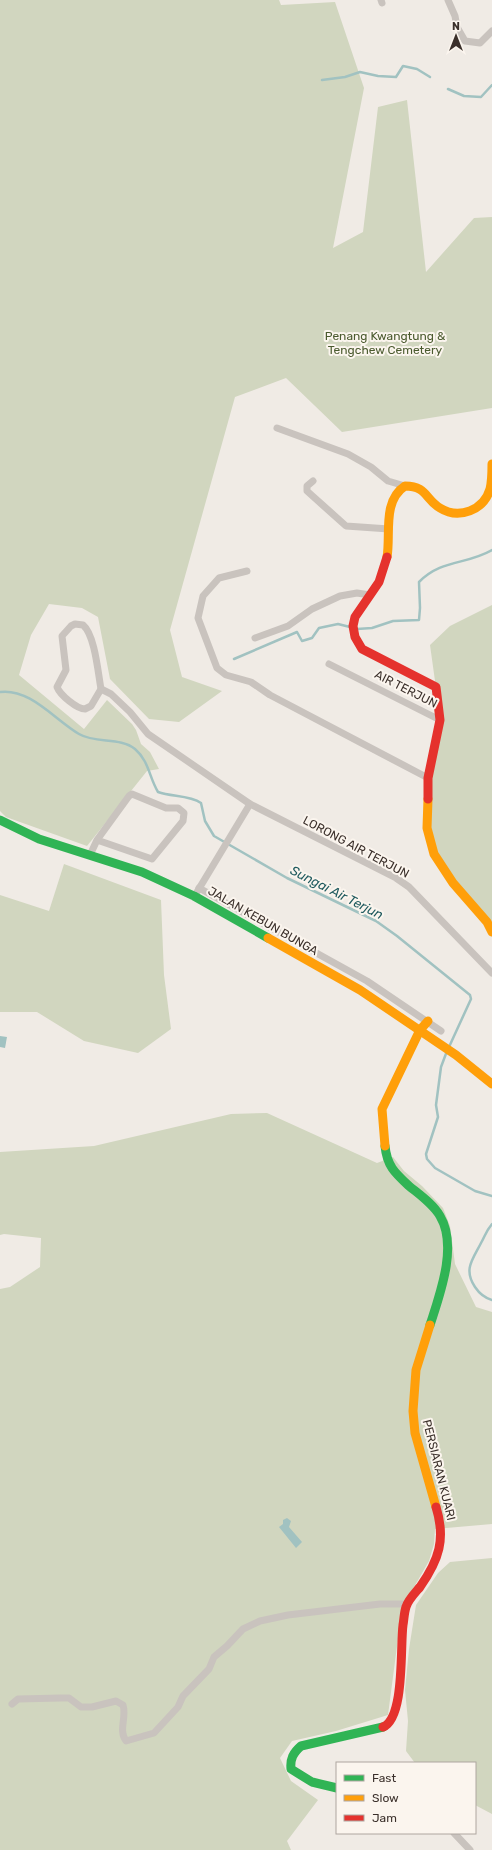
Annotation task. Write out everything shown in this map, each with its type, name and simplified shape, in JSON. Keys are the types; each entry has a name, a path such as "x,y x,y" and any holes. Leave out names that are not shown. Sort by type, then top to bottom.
{"street":[{"path":"448,0 455,16 457,27 465,41 480,43 492,31"},
{"path":"277,428 348,454 371,467 388,481 424,490 435,504 447,511 462,514 469,512 480,505 489,494 492,481 492,464"},
{"path":"313,481 307,486 307,491 346,526 389,529"},
{"path":"388,481 395,495 389,529 388,553 381,578 358,610 353,626 355,639 362,649 436,687 440,720"},
{"path":"395,495 405,486"},
{"path":"247,570 219,578 203,596 198,618 217,668 226,674 251,682 270,696 428,778"},
{"path":"255,638 288,626 312,609 340,596 358,594 370,595"},
{"path":"80,624 86,627 88,631 94,650 101,689 91,706 85,709 79,708 58,690 57,684 66,670 62,636 71,626 80,624"},
{"name":"AIR TERJUN","path":"330,664 440,720 428,778 427,828 434,854 453,883 487,922 492,932"},
{"name":"LORONG AIR TERJUN","path":"101,689 112,694 130,712 148,734 250,804 396,878 409,887 492,973"},
{"path":"90,855 96,840 130,795 136,795 166,808 178,808 184,813 183,821 150,860 96,840"},
{"path":"250,804 197,892 367,981 441,1031"},
{"name":"JALAN KEBUN BUNGA","path":"0,820 39,839 142,872 197,892 360,990 456,1055 492,1084"},
{"name":"PERSIARAN KUARI","path":"336,1788 307,1781 298,1775 291,1769 291,1760 294,1752 301,1746 378,1729 388,1725 393,1717 401,1678 402,1633 407,1604 428,1575 438,1556 442,1538 439,1516 415,1433 413,1410 416,1370 437,1304 448,1257 447,1236 440,1216 427,1201 395,1173 386,1159 382,1109 393,1089 420,1030 428,1021"},
{"path":"12,1704 18,1699 69,1698 81,1707 92,1707 116,1702 123,1705 126,1713 123,1723 123,1736 126,1742 133,1741 154,1733 178,1707 183,1696 209,1669 214,1657 243,1629 260,1621 306,1612 396,1603 407,1604"},
{"path":"455,1834 470,1850"}],"green space":[{"name":"Penang Kwangtung & Tengchew Cemetery","path":"0,0 279,0 281,5 335,2 364,88 333,248 363,232 378,107 407,100 426,272 474,218 492,217 492,408 342,432 286,378 235,397 170,630 182,677 222,691 179,722 149,719 110,679 98,617 82,608 49,604 31,635 19,675 84,729 107,700 132,724 141,744 150,752 159,769 147,771 87,846 6,817 0,811"},
{"path":"492,605 492,924 442,864 426,833 426,784 441,724 430,645 450,626"},
{"path":"64,864 161,900 164,975 171,1029 138,1053 84,1041 37,1012 0,1012 0,895 49,911"},
{"path":"267,1113 377,1163 393,1157 404,1171 422,1186 443,1208 450,1226 455,1264 476,1307 492,1312 492,1524 435,1529 434,1544 429,1561 402,1608 388,1715 336,1731 292,1741 280,1758 291,1781 318,1800 287,1841 291,1850 0,1850 0,1289 10,1287 40,1267 41,1238 4,1234 0,1235 0,1152 94,1146 231,1114"},
{"path":"492,1558 492,1814 476,1806 476,1762 414,1762 406,1751 408,1721 405,1690 409,1649 416,1605 438,1573 450,1562"}],"water":[{"path":"0,1036 7,1037 5,1048 0,1047"},
{"path":"287,1518 291,1521 289,1527 302,1542 296,1548 279,1527 283,1524 283,1520"}],"waterway":[{"path":"322,80 345,77 360,72 378,76 396,77 403,66 417,69 430,77"},
{"path":"448,89 464,96 481,97 492,85"},
{"path":"357,629 372,628 393,621 419,620 419,582 436,569 482,555 492,550"},
{"path":"234,659 297,632 302,641 312,638 319,628 338,624 350,627"},
{"name":"Sungai Air Terjun","path":"0,692 11,692 32,700 70,728 86,737 129,745 140,754 158,792 186,797 201,803 205,821 214,836 287,878 376,921 397,936 470,995 471,999 449,1047"},
{"name":"Sungai Air Terjun","path":"447,1051 441,1067 436,1105 438,1117 426,1154 427,1159 435,1168 475,1191 492,1196"},
{"name":"Sungai Air Terjun","path":"492,1224 470,1264 471,1281 480,1293 492,1300"}],"traffic: fast":[{"path":"0,820 39,839 142,872 194,896 268,938"},
{"path":"385,1146 392,1169 434,1208 440,1216 445,1228 447,1241 446,1270 430,1325"},
{"path":"336,1788 312,1782 291,1769 291,1762 296,1751 301,1746 383,1727"}],"traffic: slow":[{"path":"387,557 390,509 398,492 405,486 418,488 440,508 455,513 470,511 482,503 487,496 491,483 492,464"},
{"path":"428,799 427,828 434,854 453,883 487,922 492,932"},
{"path":"268,938 360,990 456,1055 492,1084"},
{"path":"385,1146 382,1109 420,1030 428,1021"},
{"path":"430,1325 416,1370 413,1411 415,1433 436,1507"}],"traffic: jam":[{"path":"387,557 379,582 355,617 353,626 355,637 362,649 436,687 440,720 428,778 428,799"},
{"path":"383,1727 390,1721 395,1710 398,1697 403,1625 406,1607 410,1599 427,1577 439,1549 440,1529 436,1507"}]}
